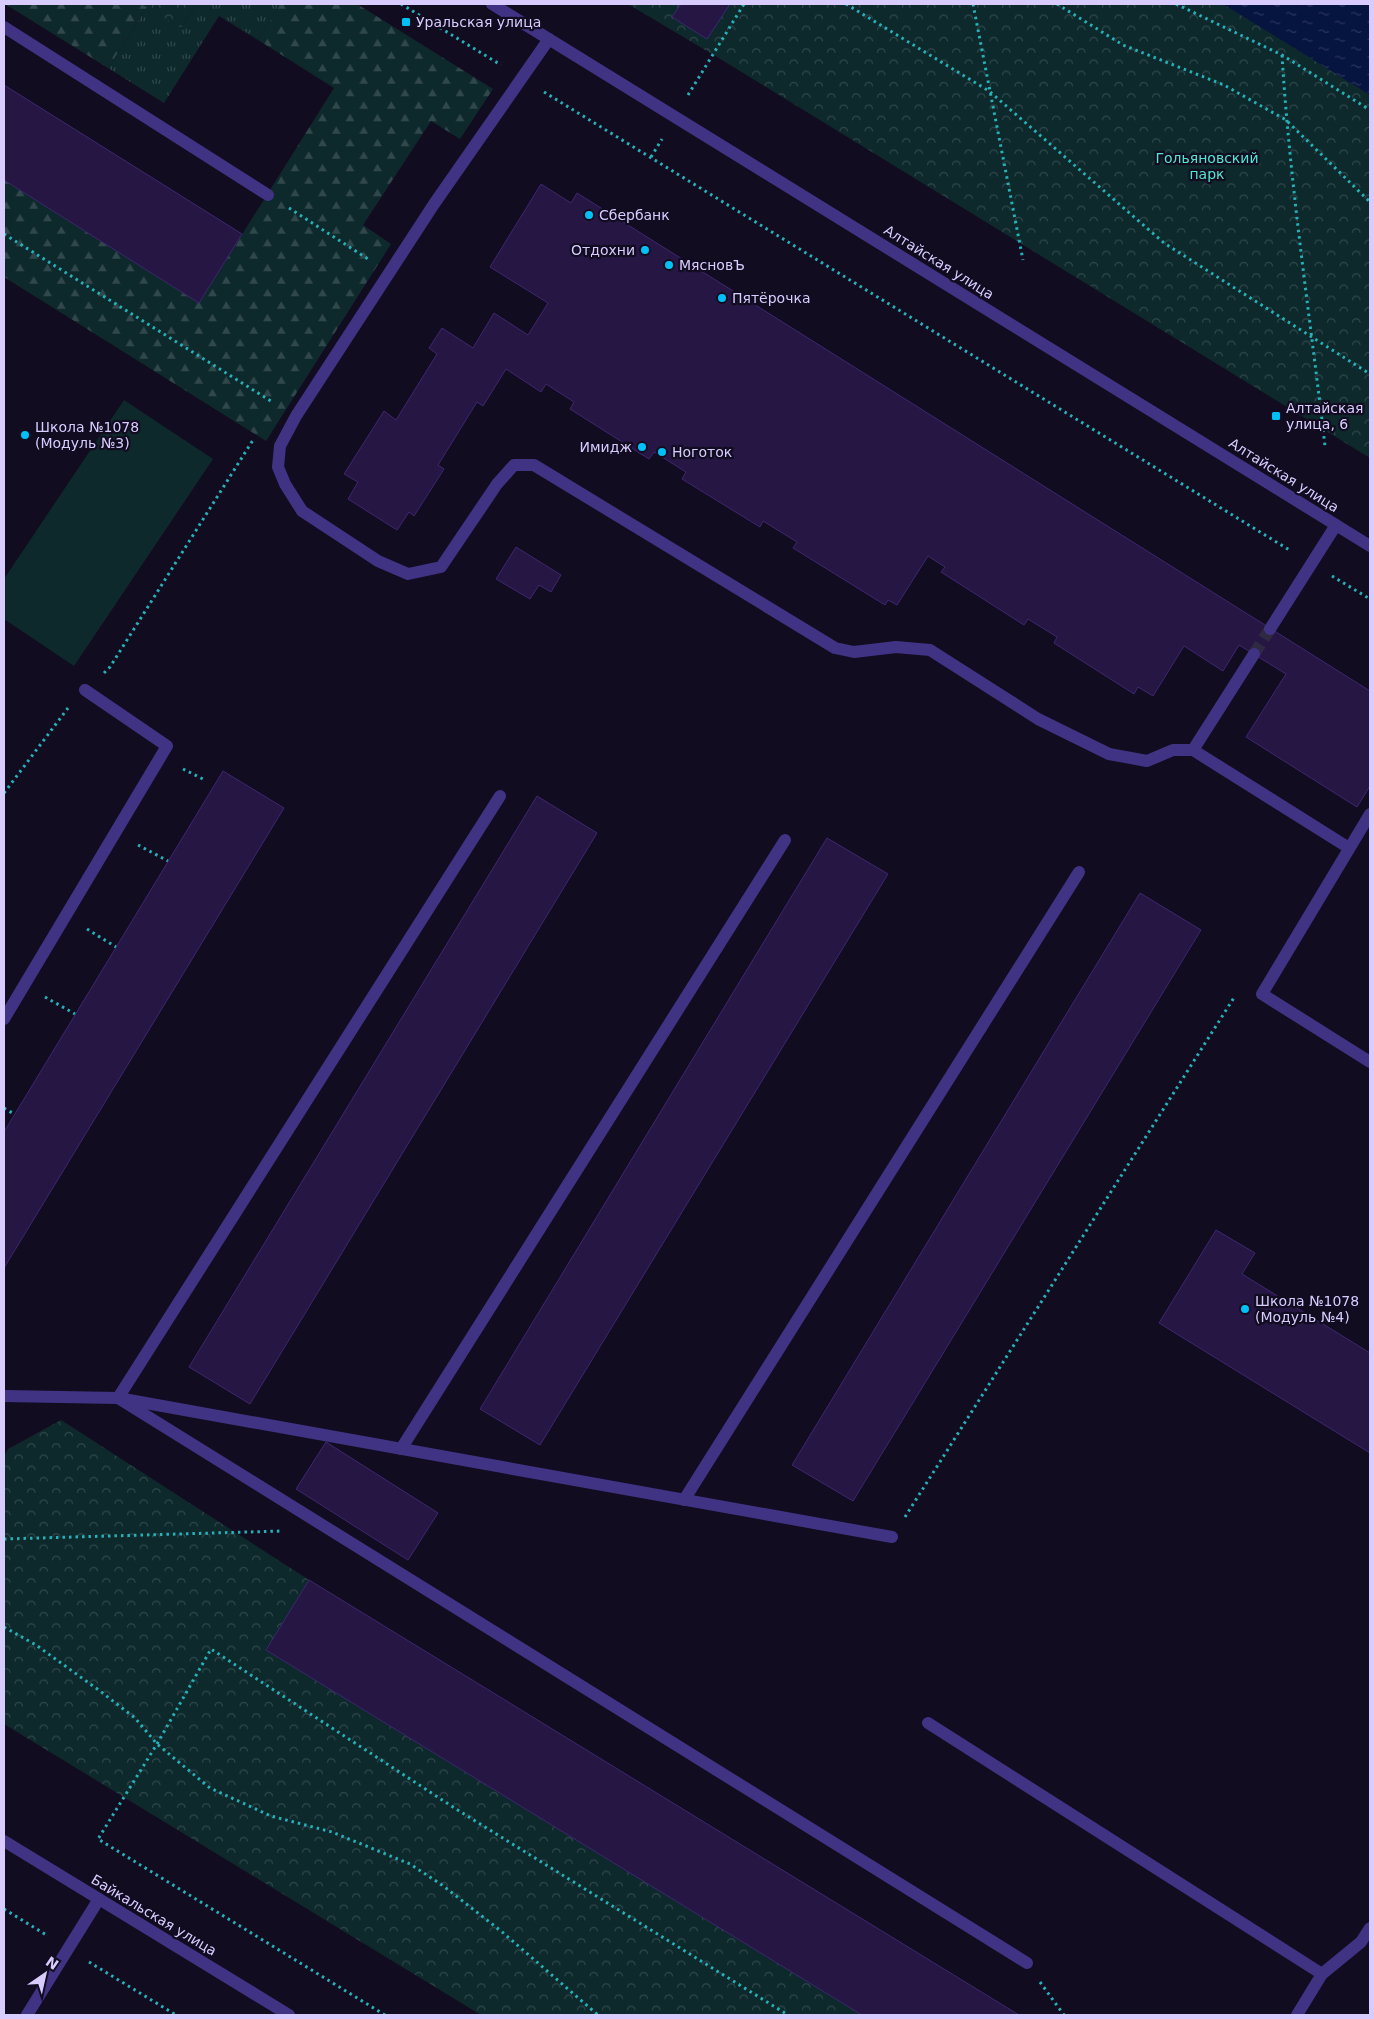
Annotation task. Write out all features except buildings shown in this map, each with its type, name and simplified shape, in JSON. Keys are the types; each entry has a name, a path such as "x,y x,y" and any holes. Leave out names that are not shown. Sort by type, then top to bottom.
{"street":[{"name":"Алтайская улица","path":"492,4 1370,546"},
{"path":"4,27 268,195"},
{"path":"549,39 523,79 434,204 296,416 280,446 278,467 285,484 302,511 378,561 408,574 441,567 497,484 514,465 534,466 835,648 854,652 896,647 930,650 1038,719 1109,754 1147,761 1173,750 1193,750 1349,848"},
{"path":"1270,628 1336,525"},
{"path":"1193,750 1254,654"},
{"path":"4,1018 167,746 85,690"},
{"path":"118,1398 500,796"},
{"path":"1370,814 1262,994 1370,1062"},
{"path":"401,1448 785,840"},
{"path":"684,1500 1079,872"},
{"path":"4,1396 118,1398 892,1537"},
{"path":"118,1398 1027,1964"},
{"path":"928,1723 1322,1974"},
{"name":"Байкальская улица","path":"4,1841 289,2015"},
{"path":"27,2015 99,1900"},
{"path":"1297,2015 1322,1974 1361,1942 1370,1928"}],"path":[{"path":"401,4 1370,599"},
{"path":"675,117 744,4"},
{"path":"846,4 990,91 1164,243 1370,374"},
{"path":"973,4 1023,260"},
{"path":"1057,4 1123,45 1224,85 1286,120 1370,202"},
{"path":"1176,4 1282,56 1370,110"},
{"path":"1282,56 1286,120 1297,222 1325,446"},
{"path":"268,195 389,273"},
{"path":"4,234 276,404 271,412"},
{"path":"4,794 70,706 110,667 256,437"},
{"path":"116,832 168,861"},
{"path":"66,915 116,947"},
{"path":"892,1537 1243,984 1262,994"},
{"path":"23,985 75,1014"},
{"path":"4,1108 14,1114"},
{"path":"4,1539 330,1530"},
{"path":"4,1627 36,1645 135,1718 157,1744 210,1788 271,1816 332,1832 410,1864 468,1904 598,2015"},
{"path":"385,2015 98,1839 157,1744 211,1649 456,1809 788,2015"},
{"path":"1027,1964 1064,2015"}],"green space":[{"path":"5,4 141,4 147,7 108,68"},
{"path":"141,4 197,4 181,28"},
{"path":"197,4 281,4 258,40 219,16 164,103 108,68 147,7 181,28"},
{"path":"281,4 357,4 493,89 460,139 431,121 363,225 391,244 266,441 4,277 4,180 199,303 334,88 258,40"},
{"name":"Гольяновcкий парк","path":"628,4 1370,4 1370,458 727,63"},
{"path":"124,400 213,459 74,666 4,619 4,579"},
{"path":"61,1420 309,1580 266,1650 862,2015 481,2015 4,1724 4,1456 8,1449"}],"water":[{"path":"1223,4 1370,4 1370,95"}],"tunnel":[{"path":"1254,654 1270,629"}],"place":[{"name":"Уральская улица","path":"406,22"},
{"name":"Сбербанк","path":"589,215"},
{"name":"Отдохни","path":"645,250"},
{"name":"МясновЪ","path":"669,265"},
{"name":"Пятёрочка","path":"722,298"},
{"name":"Алтайская улица, 6","path":"1276,416"},
{"name":"Школа №1078 (Модуль №3)","path":"25,435"},
{"name":"Имидж","path":"642,447"},
{"name":"Ноготок","path":"662,452"},
{"name":"Школа №1078 (Модуль №4)","path":"1245,1309"}]}
